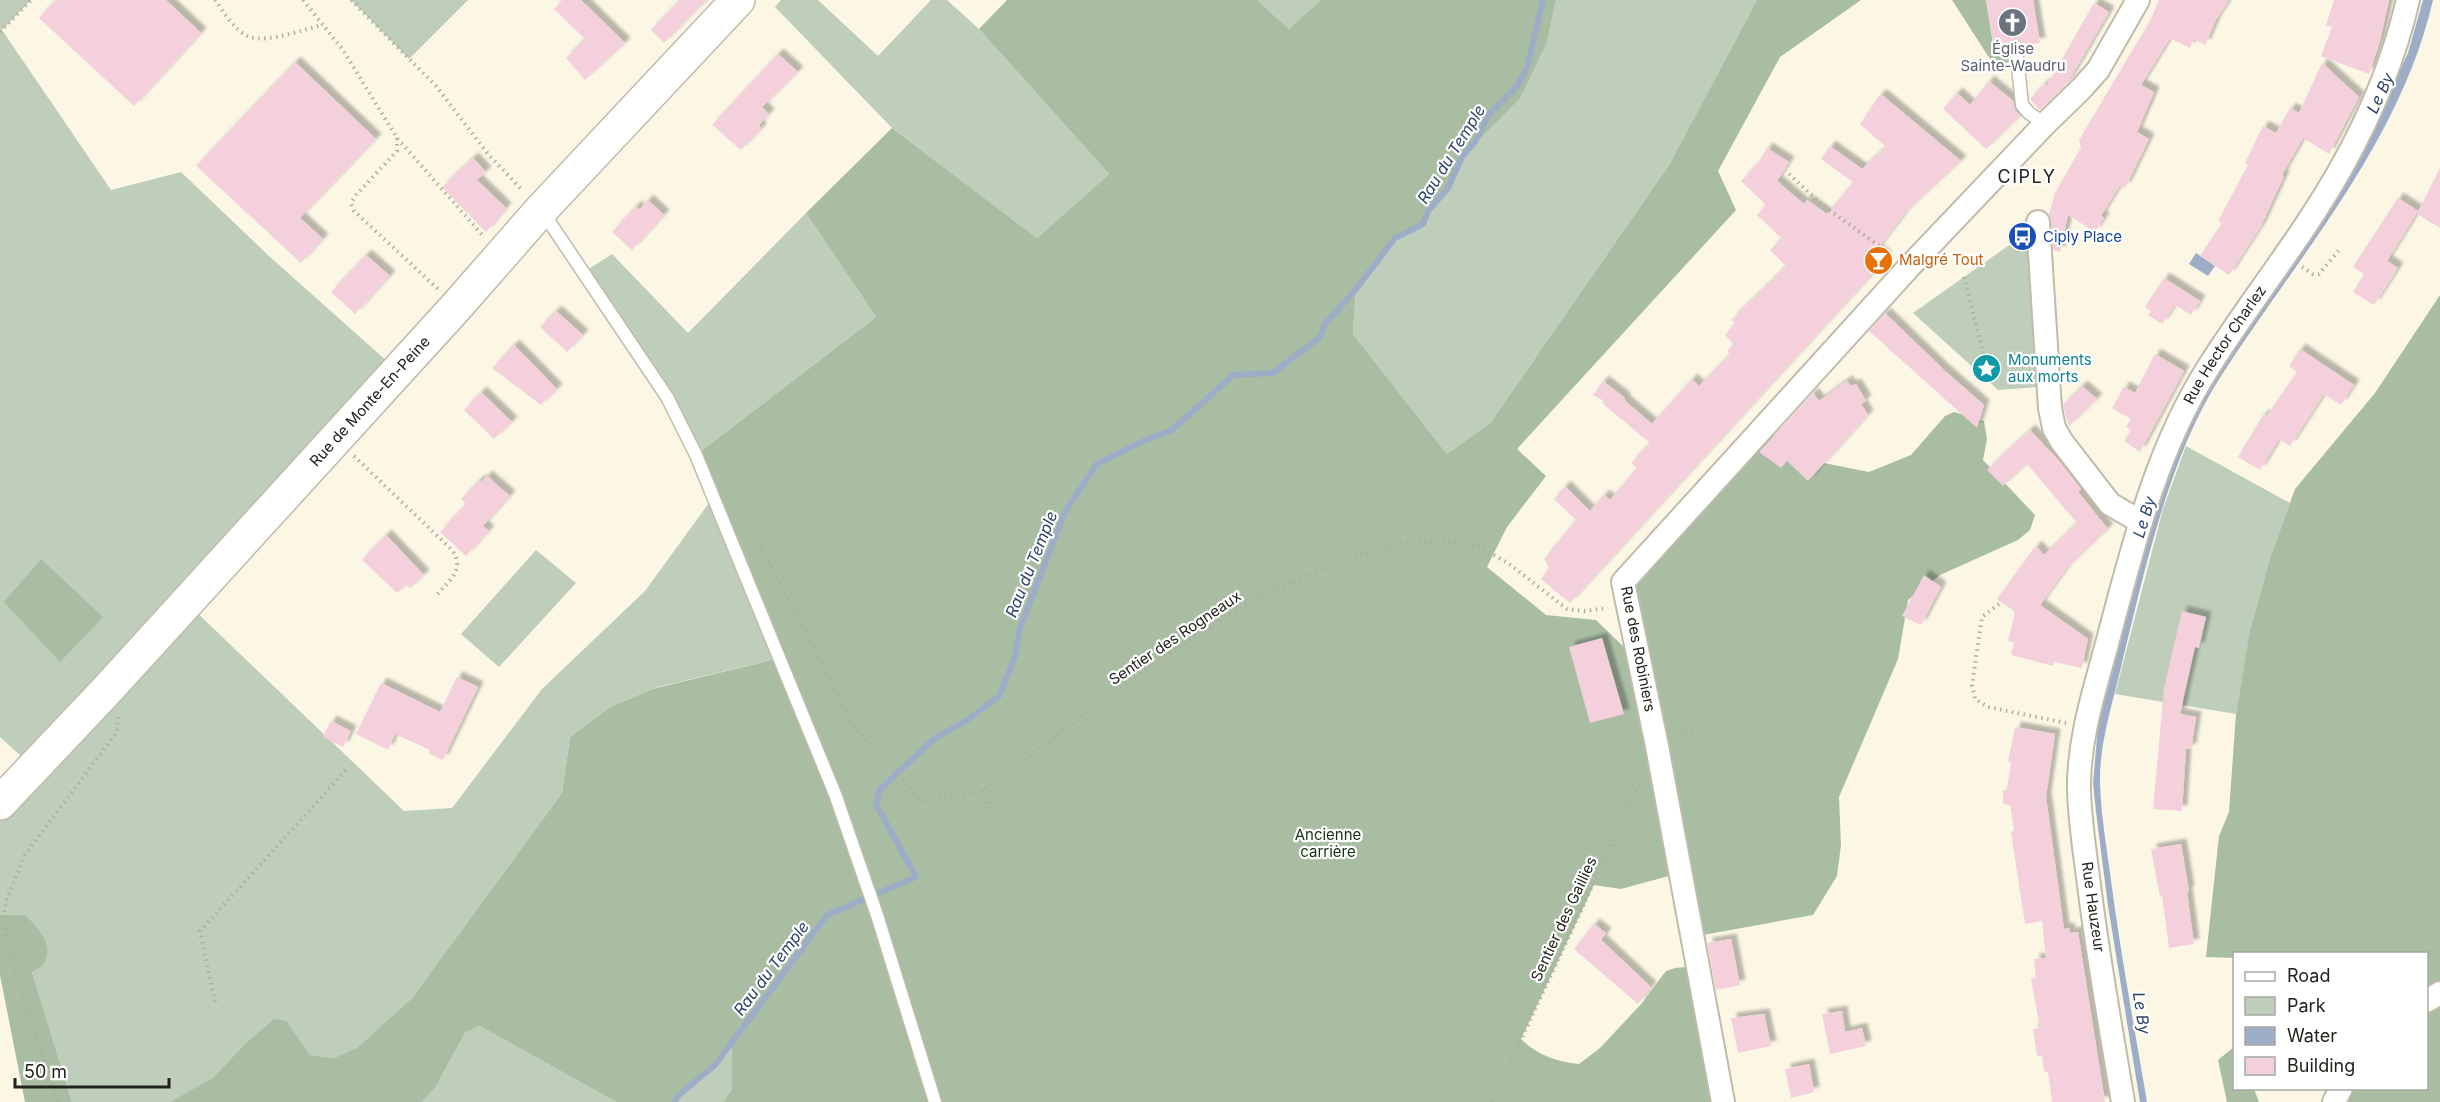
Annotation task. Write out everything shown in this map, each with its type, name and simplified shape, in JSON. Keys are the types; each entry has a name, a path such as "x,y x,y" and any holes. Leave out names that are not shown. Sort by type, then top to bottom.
{"main road":[{"name":"Rue de Monte-En-Peine","path":"0,803 106,691 542,210 738,0"}],"street":[{"path":"1909,267 2098,70 2138,0"},
{"name":"Rue Hector Charlez","path":"2087,719 2156,475 2189,400 2340,171 2372,108 2399,39 2408,0"},
{"path":"2038,222 2050,408 2054,428 2070,453 2110,504 2141,522"},
{"name":"Rue des Robiniers","path":"1723,1102 1657,746 1623,582 1909,267"},
{"name":"Rue Hauzeur","path":"2087,719 2081,754 2079,789 2081,821 2092,909 2123,1102"}],"lane":[{"path":"2016,47 2022,105 2045,124"},
{"path":"542,210 667,397 712,491 740,565 811,731 835,794 877,915 935,1102"}],"path":[{"path":"0,32 31,0"},
{"path":"215,0 234,25 249,37 268,38 323,25"},
{"path":"303,0 343,50 397,138 487,240 503,254"},
{"path":"351,0 436,86 488,154 542,210"},
{"path":"397,138 397,151 351,203 354,211 456,307"},
{"path":"1790,174 1821,204 1909,267"},
{"path":"2302,266 2313,274 2319,273 2340,249"},
{"path":"1964,277 1986,365"},
{"path":"336,439 457,557 459,565 456,572 435,597"},
{"name":"Sentier des Rogneaux","path":"712,491 739,514 759,543 854,727 893,767 921,802 982,791 1147,668 1259,596 1356,556 1403,543 1445,541 1476,545 1508,563 1567,609 1585,611 1627,606"},
{"path":"1999,604 1982,617 1972,685 1975,699 1988,707 2087,719"},
{"path":"57,1102 6,940 5,909 11,884 25,855 117,732 119,718 106,691"},
{"name":"Sentier des Gaillies","path":"1492,1102 1657,746"},
{"path":"215,1002 200,931 348,768"},
{"path":"982,791 999,829"},
{"path":"2124,1030 2146,1028"}],"green space":[{"path":"0,0 31,0 2,30 111,190 181,172 269,256 398,371 187,603 404,811 452,808 542,689 645,591 709,503 715,499 780,658 654,688 610,707 570,737 562,793 412,998 358,1047 334,1058 310,1055 287,1021 246,1043 213,1079 170,1102 72,1102 32,972 0,916 0,803 33,767 0,737"},
{"path":"351,0 468,0 409,59"},
{"path":"781,0 818,0 878,56 931,0 947,0 979,29 1109,174 1037,238 892,128 775,7"},
{"name":"Ancienne carrière","path":"1007,0 1257,0 1289,29 1321,0 1556,0 1547,42 1520,98 1462,157 1448,188 1428,211 1423,224 1395,238 1356,289 1353,334 1447,454 1491,422 1669,165 1757,0 1861,0 1780,57 1718,171 1736,210 1517,449 1546,476 1507,527 1487,567 1546,615 1596,620 1629,652 1623,582 1764,427 1787,447 1819,462 1869,472 1911,455 1945,416 1954,412 1984,421 1987,439 1983,460 2035,515 2030,530 2018,540 1940,575 1908,600 1898,659 1839,797 1841,845 1837,876 1813,915 1692,937 1680,873 1621,889 1594,885 1521,1039 1547,1057 1579,1064 1600,1048 1642,1003 1666,971 1697,966 1723,1102 723,1102 732,1089 732,1044 715,1065 679,1095 674,1102 616,1102 480,1026 465,1033 435,1088 422,1102 170,1102 213,1078 246,1043 274,1019 287,1021 310,1055 334,1058 358,1047 412,998 562,793 570,737 610,707 652,689 780,658 696,455 876,317 806,213 892,128 1037,238 1109,174 979,29"},
{"path":"1257,0 1321,0 1289,29"},
{"path":"1556,0 1757,0 1669,165 1491,422 1447,454 1353,334 1356,289 1395,238 1423,224 1428,211 1462,157 1547,42"},
{"path":"1952,0 1986,0 1994,49 2012,48 2013,61 2005,63 1990,59"},
{"path":"806,213 876,317 696,455 584,272 612,254 688,333"},
{"path":"2032,229 2036,387 1998,390 1913,313"},
{"path":"2440,295 2440,1102 2334,1102 2340,1090 2428,1090 2428,952 2233,952 2233,958 2206,957 2219,836 2229,812 2236,714 2250,630 2270,558 2295,489 2375,393"},
{"path":"2186,446 2290,503 2270,558 2251,626 2236,714 2115,694 2163,509"},
{"path":"536,550 576,583 499,667 461,634"},
{"path":"41,559 103,617 60,662 4,602"},
{"path":"0,915 25,915 39,930 46,943 47,956 44,963 32,972 72,1102 25,1102 0,975"},
{"path":"480,1026 616,1102 422,1102 435,1088 465,1033"},
{"path":"732,1043 732,1089 723,1102 674,1102 679,1095 715,1065"},
{"path":"2233,1048 2233,1090 2254,1090 2259,1102 2227,1102 2218,1060"}],"water":[{"path":"2423,0 2433,0 2418,52 2397,102 2372,150 2314,242 2251,331 2202,408 2172,479 2139,593 2107,725 2100,784 2118,931 2147,1102 2140,1102 2108,906 2096,812 2093,783 2098,726 2156,507 2187,421 2381,111 2408,53"},
{"path":"2196,253 2215,266 2208,276 2189,264"}],"building":[{"path":"56,0 166,0 201,33 134,106 39,18"},
{"path":"563,0 581,0 625,43 585,80 566,58 585,39 554,9"},
{"path":"680,0 706,0 664,43 651,30"},
{"name":"Église Sainte-Waudru","path":"1986,0 2033,0 2040,43 2024,45 2020,40 2015,39 2009,43 2008,48 1994,50"},
{"path":"2159,0 2229,0 2216,20 2205,45 2194,39 2190,48 2170,38 2141,85 2154,92 2137,132 2149,139 2125,188 2120,185 2101,216 2104,218 2095,232 2068,215 2060,252 2053,250 2049,214 2055,193 2081,148 2079,140 2150,21"},
{"path":"2334,0 2389,0 2380,41 2369,74 2321,56 2332,27 2326,25"},
{"path":"2094,3 2109,12 2068,82 2040,110 2030,99 2045,83 2046,87"},
{"path":"778,54 798,72 762,107 769,114 759,125 761,129 741,150 712,125"},
{"path":"295,62 376,139 300,218 323,239 301,263 196,166"},
{"path":"2322,63 2359,97 2329,154 2303,138 2282,175 2284,176 2261,226 2229,275 2200,256 2222,223 2218,221 2248,165 2245,163 2263,126 2276,133 2290,108 2299,113"},
{"path":"1989,81 2013,101 2015,110 2020,116 1986,149 1943,109 1957,93 1970,105"},
{"path":"1882,95 1961,161 1905,213 1877,250 1886,256 1866,281 1570,603 1541,579 1549,568 1544,559 1576,520 1554,499 1565,486 1590,511 1604,495 1610,500 1637,468 1631,463 1650,443 1602,403 1604,401 1593,395 1603,381 1652,424 1692,379 1699,386 1730,354 1727,351 1733,344 1725,335 1735,323 1731,320 1786,266 1770,250 1782,239 1757,215 1766,205 1741,181 1758,163 1767,148 1789,162 1777,181 1804,204 1807,200 1827,214 1853,182 1821,159 1830,146 1862,169 1886,147 1860,124"},
{"path":"473,158 486,172 477,180 506,208 486,232 442,187"},
{"path":"2440,168 2440,228 2417,214"},
{"path":"2398,198 2418,211 2387,261 2398,268 2374,305 2353,292 2364,274 2353,267"},
{"path":"648,200 664,215 632,250 612,232 636,206 639,210"},
{"path":"366,255 390,276 355,314 331,292"},
{"path":"2164,278 2200,301 2191,315 2175,305 2162,324 2148,315 2151,311 2145,307"},
{"path":"556,311 583,335 567,352 540,327"},
{"path":"1885,313 1984,405 1977,428 1869,331"},
{"path":"514,345 557,389 541,405 492,368"},
{"path":"2300,349 2354,385 2341,405 2324,394 2290,446 2279,439 2260,470 2238,457 2263,415 2266,417 2297,372 2289,366"},
{"path":"2155,354 2184,371 2140,452 2124,441 2131,430 2126,427 2131,419 2112,408 2124,387 2135,393"},
{"path":"1847,381 1851,386 1856,384 1866,401 1861,404 1868,415 1808,481 1787,461 1781,468 1759,452 1813,393 1819,401"},
{"path":"2082,386 2097,399 2069,426 2063,405"},
{"path":"481,392 512,422 494,439 464,410"},
{"path":"2030,430 2059,461 2081,489 2078,492 2108,529 2066,569 2040,605 2088,639 2082,668 2054,662 2053,666 2011,655 2014,642 2008,641 2015,612 1997,599 2036,546 2044,555 2077,523 2027,464 2003,486 1987,470"},
{"path":"487,476 510,496 483,526 489,531 466,556 440,532 466,504 461,499"},
{"path":"386,535 424,575 410,588 406,585 397,593 362,560"},
{"path":"1924,575 1941,587 1921,625 1902,616"},
{"path":"2182,611 2206,617 2199,648 2195,647 2180,714 2196,717 2191,749 2186,749 2182,811 2153,809 2164,688"},
{"path":"1602,638 1624,714 1590,723 1569,647"},
{"path":"457,677 478,687 443,760 428,753 430,750 395,734 388,750 356,734 381,683 440,712"},
{"path":"331,721 351,731 343,747 323,737"},
{"path":"2015,727 2055,734 2046,797 2064,929 2069,928 2070,933 2078,932 2105,1102 2052,1102 2048,1072 2044,1072 2042,1056 2037,1056 2033,1029 2039,1028 2039,1023 2031,979 2036,978 2034,959 2046,958 2042,921 2025,924 2011,832 2014,830 2010,805 2003,804 2003,791 2007,789 2011,762 2008,762"},
{"path":"2181,844 2189,891 2187,892 2194,944 2169,948 2162,896 2160,897 2151,849"},
{"path":"1594,924 1606,933 1601,940 1651,987 1638,1004 1574,949"},
{"path":"1731,939 1740,985 1716,990 1707,943"},
{"path":"1842,1011 1845,1032 1862,1028 1866,1046 1830,1054 1822,1014"},
{"path":"1764,1014 1771,1046 1738,1053 1731,1018"},
{"path":"1809,1064 1814,1092 1791,1098 1785,1069"}],"waterway":[{"name":"Rau du Temple","path":"674,1102 679,1095 715,1065 827,915 916,877 876,804 880,789 934,739 969,719 1000,695 1015,656 1020,628 1065,512 1097,464 1141,442 1172,430 1233,375 1273,373 1320,337 1325,324 1356,289 1395,238 1423,224 1428,211 1448,188 1462,157 1475,142 1489,114 1518,85 1527,68 1543,0"}],"place":[{"name":"Église Sainte-Waudru","path":"2013,22"},
{"name":"Ciply Place","path":"2022,237"},
{"name":"Malgré Tout","path":"1878,260"},
{"name":"Monuments aux morts","path":"1987,369"}],"district":[{"name":"CIPLY","path":"2027,177"}],"water label":[{"name":"Le By","path":"2380,93"},
{"name":"Le By","path":"2144,517"},
{"name":"Le By","path":"2142,1013"}]}
